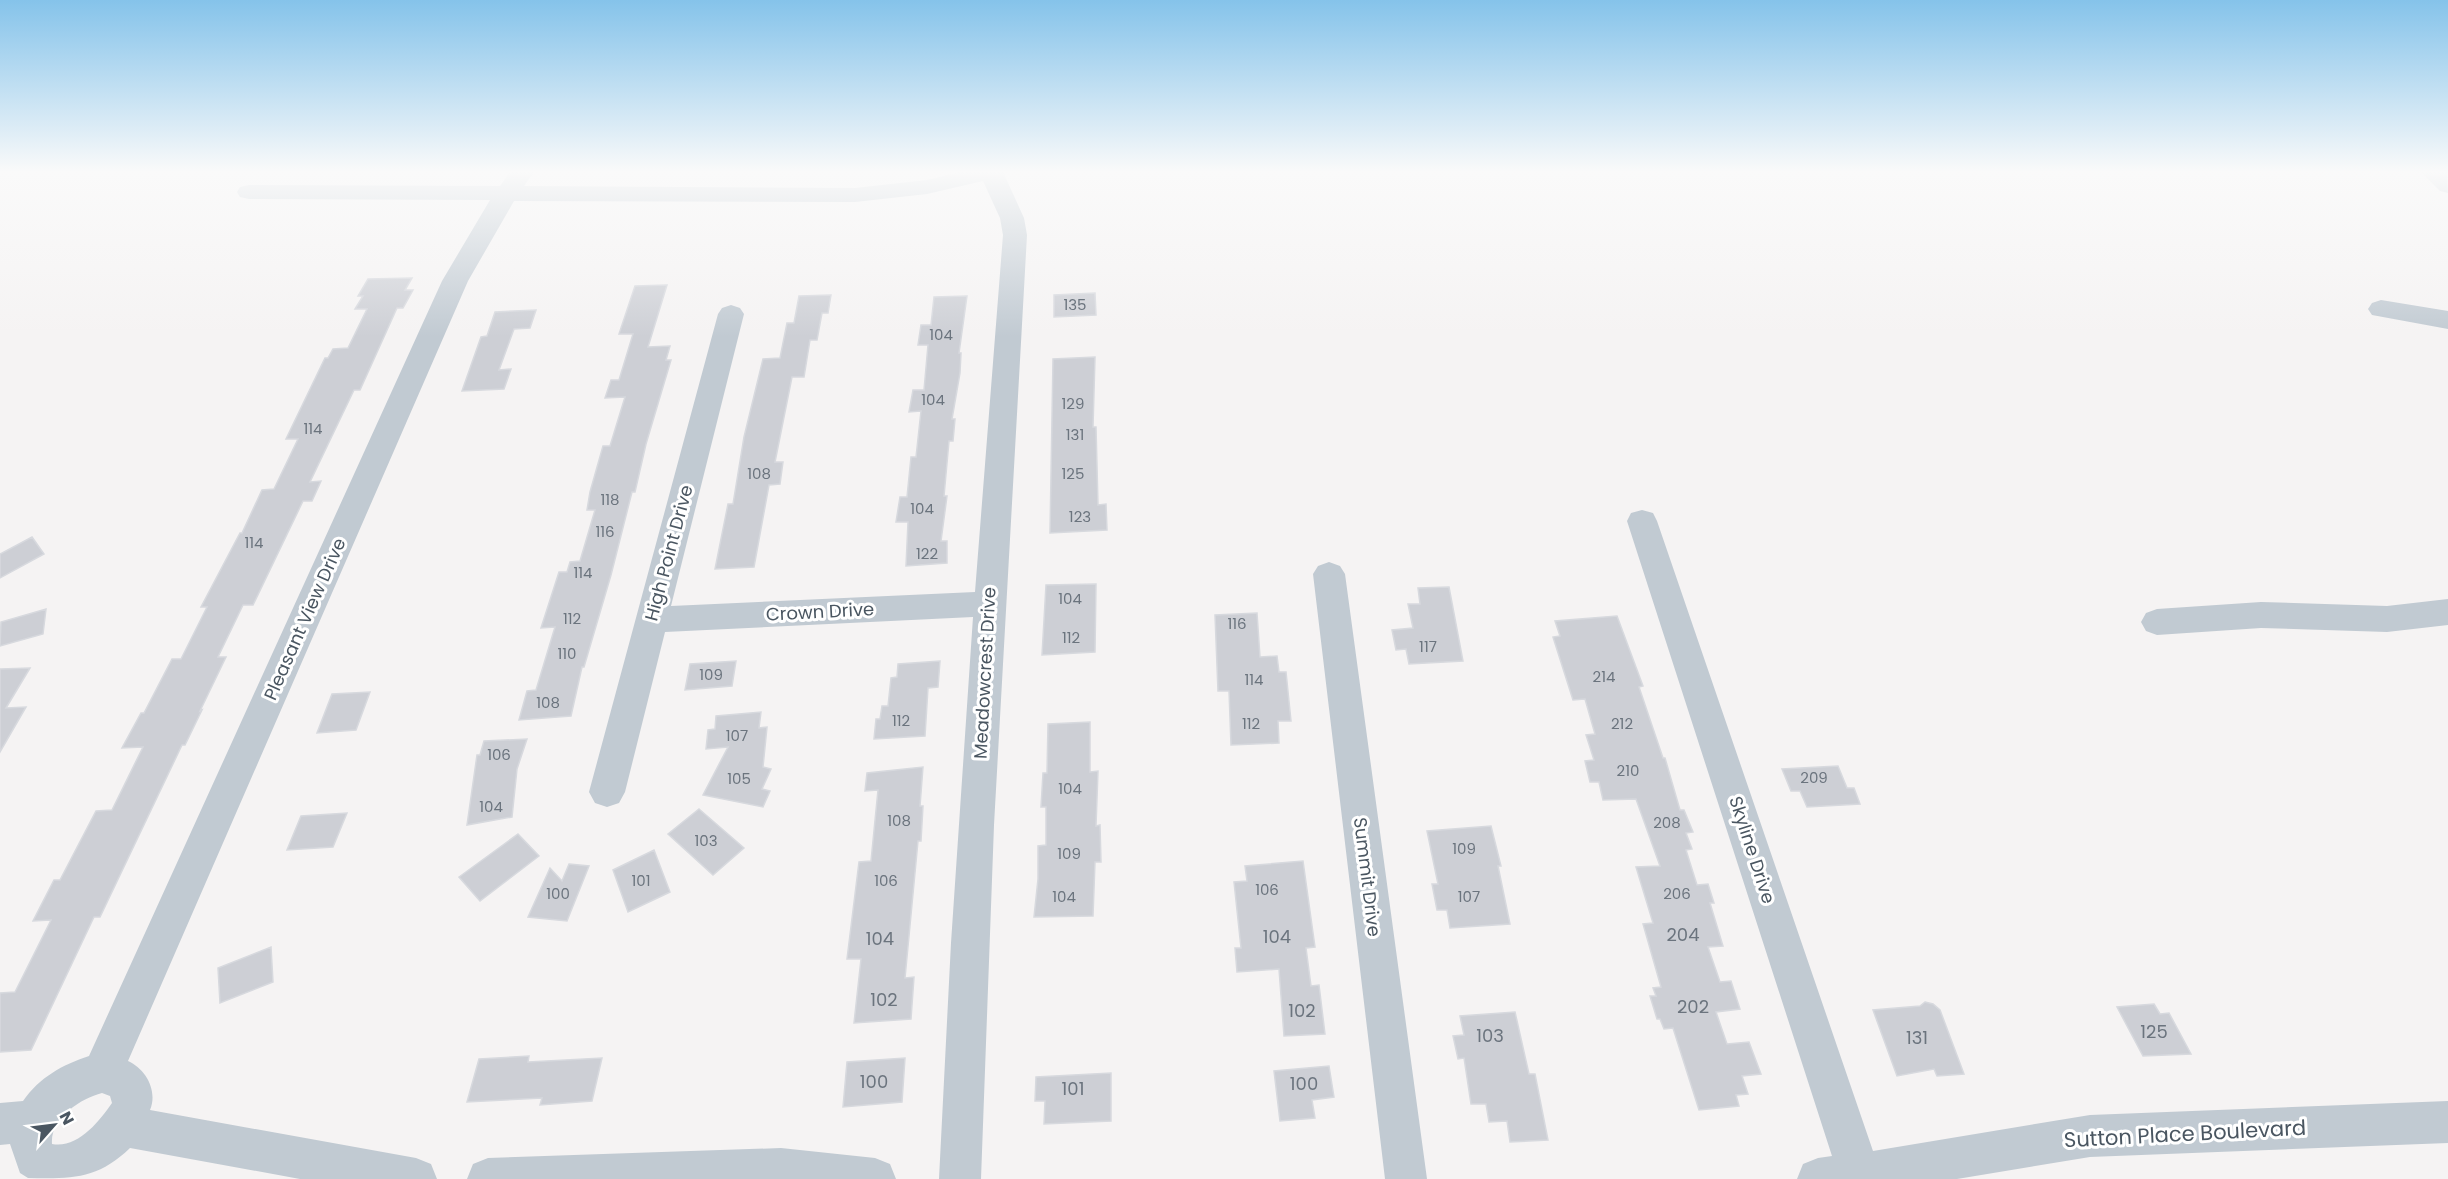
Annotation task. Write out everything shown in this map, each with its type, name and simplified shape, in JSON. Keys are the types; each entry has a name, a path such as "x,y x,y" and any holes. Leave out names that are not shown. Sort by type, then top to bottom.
{"street":[{"name":"Pleasant View Drive","path":"102,1073 455,281 487,227"},
{"name":"Meadowcrest Drive","path":"960,1179 963,1078 989,604 1015,235 1014,227"},
{"path":"2381,309 2448,320"},
{"name":"High Point Drive","path":"607,792 731,314"},
{"name":"Skyline Drive","path":"1642,521 1860,1177"},
{"name":"Summit Drive","path":"1329,574 1406,1179"},
{"name":"Crown Drive","path":"651,620 989,604"},
{"path":"2157,622 2261,615 2387,619 2448,612"},
{"path":"102,1073 124,1080 130,1088 132,1099 123,1126 94,1154 56,1173 35,1159 30,1149 29,1136 17,1122 44,1107 71,1083 86,1076 102,1073"},
{"name":"Sutton Place Boulevard","path":"1818,1179 1860,1177 2090,1136 2448,1122"},
{"path":"123,1126 416,1179"},
{"path":"488,1179 781,1169 875,1179"}],"building":[{"path":"412,278 405,290 413,290 403,308 397,308 360,390 354,390 310,482 321,481 312,501 303,501 253,605 243,605 218,657 226,657 200,711 202,710 185,745 182,745 100,917 94,917 31,1050 0,1052 0,993 15,992 51,920 33,921 54,880 60,880 96,811 112,810 143,747 122,748 141,713 144,713 172,659 181,659 207,607 201,607 242,533 262,490 274,489 298,439 286,439 325,358 328,358 333,349 348,348 367,309 355,309 363,296 358,296 368,279"},
{"path":"667,285 648,347 670,346 666,360 671,360 646,444 635,492 632,492 611,575 584,667 582,667 571,716 519,720 527,691 536,690 555,627 541,628 559,572 567,572 570,562 580,561 595,510 587,510 590,492 603,446 610,446 625,397 605,398 611,380 619,380 633,334 619,334 635,286"},
{"path":"1095,293 1096,315 1054,317 1054,295"},
{"path":"831,295 828,313 822,313 817,340 810,340 804,377 792,377 775,462 783,462 780,484 769,485 754,567 715,569 728,504 733,504 744,437 763,359 780,358 787,323 794,323 799,296"},
{"path":"967,296 959,353 961,353 960,373 952,419 955,419 953,441 949,441 944,496 947,496 941,541 947,541 947,563 906,566 908,522 896,522 900,497 907,497 911,457 916,457 921,411 909,412 913,390 924,390 928,345 918,345 921,325 931,325 934,297"},
{"path":"536,310 530,328 514,329 499,370 511,369 504,389 462,391 481,337 487,336 495,312"},
{"path":"1095,357 1093,427 1096,427 1098,505 1106,504 1107,530 1050,533 1053,359"},
{"path":"32,537 44,554 0,578 0,554"},
{"path":"1096,584 1095,652 1042,655 1046,585"},
{"path":"1449,587 1463,661 1409,664 1406,649 1396,650 1392,630 1413,628 1408,604 1420,604 1418,588"},
{"path":"46,609 43,634 0,646 1,622"},
{"path":"1257,613 1260,657 1277,656 1279,672 1286,672 1291,721 1278,721 1279,743 1231,745 1229,691 1218,691 1215,615"},
{"path":"1617,616 1643,686 1639,687 1663,758 1665,758 1680,810 1684,810 1693,832 1686,833 1692,849 1686,850 1697,885 1708,884 1714,903 1710,903 1723,946 1708,947 1720,982 1731,981 1740,1009 1716,1012 1727,1044 1749,1042 1761,1074 1742,1076 1748,1094 1736,1095 1739,1106 1699,1110 1673,1028 1664,1029 1660,1019 1657,1019 1650,996 1656,996 1653,988 1661,987 1643,924 1653,923 1636,867 1660,866 1636,799 1603,800 1599,782 1590,782 1585,761 1594,760 1586,735 1595,734 1585,699 1573,700 1553,637 1560,636 1555,621"},
{"path":"736,661 732,686 685,690 690,664"},
{"path":"940,661 938,687 928,688 925,736 874,739 876,719 880,719 882,706 888,706 891,678 897,677 898,664"},
{"path":"30,668 6,708 26,707 0,752 0,669"},
{"path":"370,692 356,730 317,733 332,694"},
{"path":"761,712 759,728 767,727 763,767 771,769 762,789 770,791 763,807 703,795 728,747 706,749 708,730 715,729 716,716"},
{"path":"1090,722 1090,772 1098,771 1096,826 1100,825 1101,862 1095,862 1093,916 1034,917 1038,879 1038,846 1046,845 1046,807 1041,807 1043,773 1047,773 1048,724"},
{"path":"527,739 517,769 512,817 467,825 477,755 480,755 484,741"},
{"path":"1838,766 1847,788 1854,788 1860,804 1807,807 1800,791 1791,791 1782,769"},
{"path":"923,767 920,806 923,806 921,841 918,841 905,978 914,977 911,1019 854,1023 861,959 847,959 859,862 871,861 878,790 865,791 867,773"},
{"path":"699,809 744,848 713,875 668,834"},
{"path":"347,813 333,847 287,850 301,816"},
{"path":"1491,826 1501,866 1498,866 1510,924 1450,928 1447,910 1437,910 1432,884 1438,884 1427,831"},
{"path":"518,834 539,856 480,901 459,877"},
{"path":"654,850 670,892 628,912 613,870"},
{"path":"1303,861 1315,947 1306,948 1311,986 1319,985 1325,1034 1284,1036 1279,969 1237,972 1235,948 1241,948 1234,882 1247,881 1245,866"},
{"path":"569,864 589,866 567,921 528,917 550,868 562,881"},
{"path":"271,947 273,982 220,1003 218,968"},
{"path":"1925,1002 1933,1004 1940,1010 1964,1074 1937,1076 1934,1069 1897,1076 1873,1010 1920,1006"},
{"path":"2154,1004 2160,1014 2169,1013 2191,1054 2143,1056 2117,1007"},
{"path":"1515,1012 1529,1074 1535,1074 1548,1140 1510,1142 1507,1121 1489,1122 1486,1104 1471,1104 1464,1058 1458,1059 1453,1036 1464,1035 1460,1016"},
{"path":"529,1056 528,1062 602,1058 592,1101 540,1105 542,1098 467,1102 479,1059"},
{"path":"905,1058 902,1102 843,1107 847,1062"},
{"path":"1329,1066 1334,1097 1312,1100 1315,1118 1280,1121 1274,1071"},
{"path":"1111,1073 1111,1121 1044,1124 1045,1101 1035,1101 1036,1077"}]}
